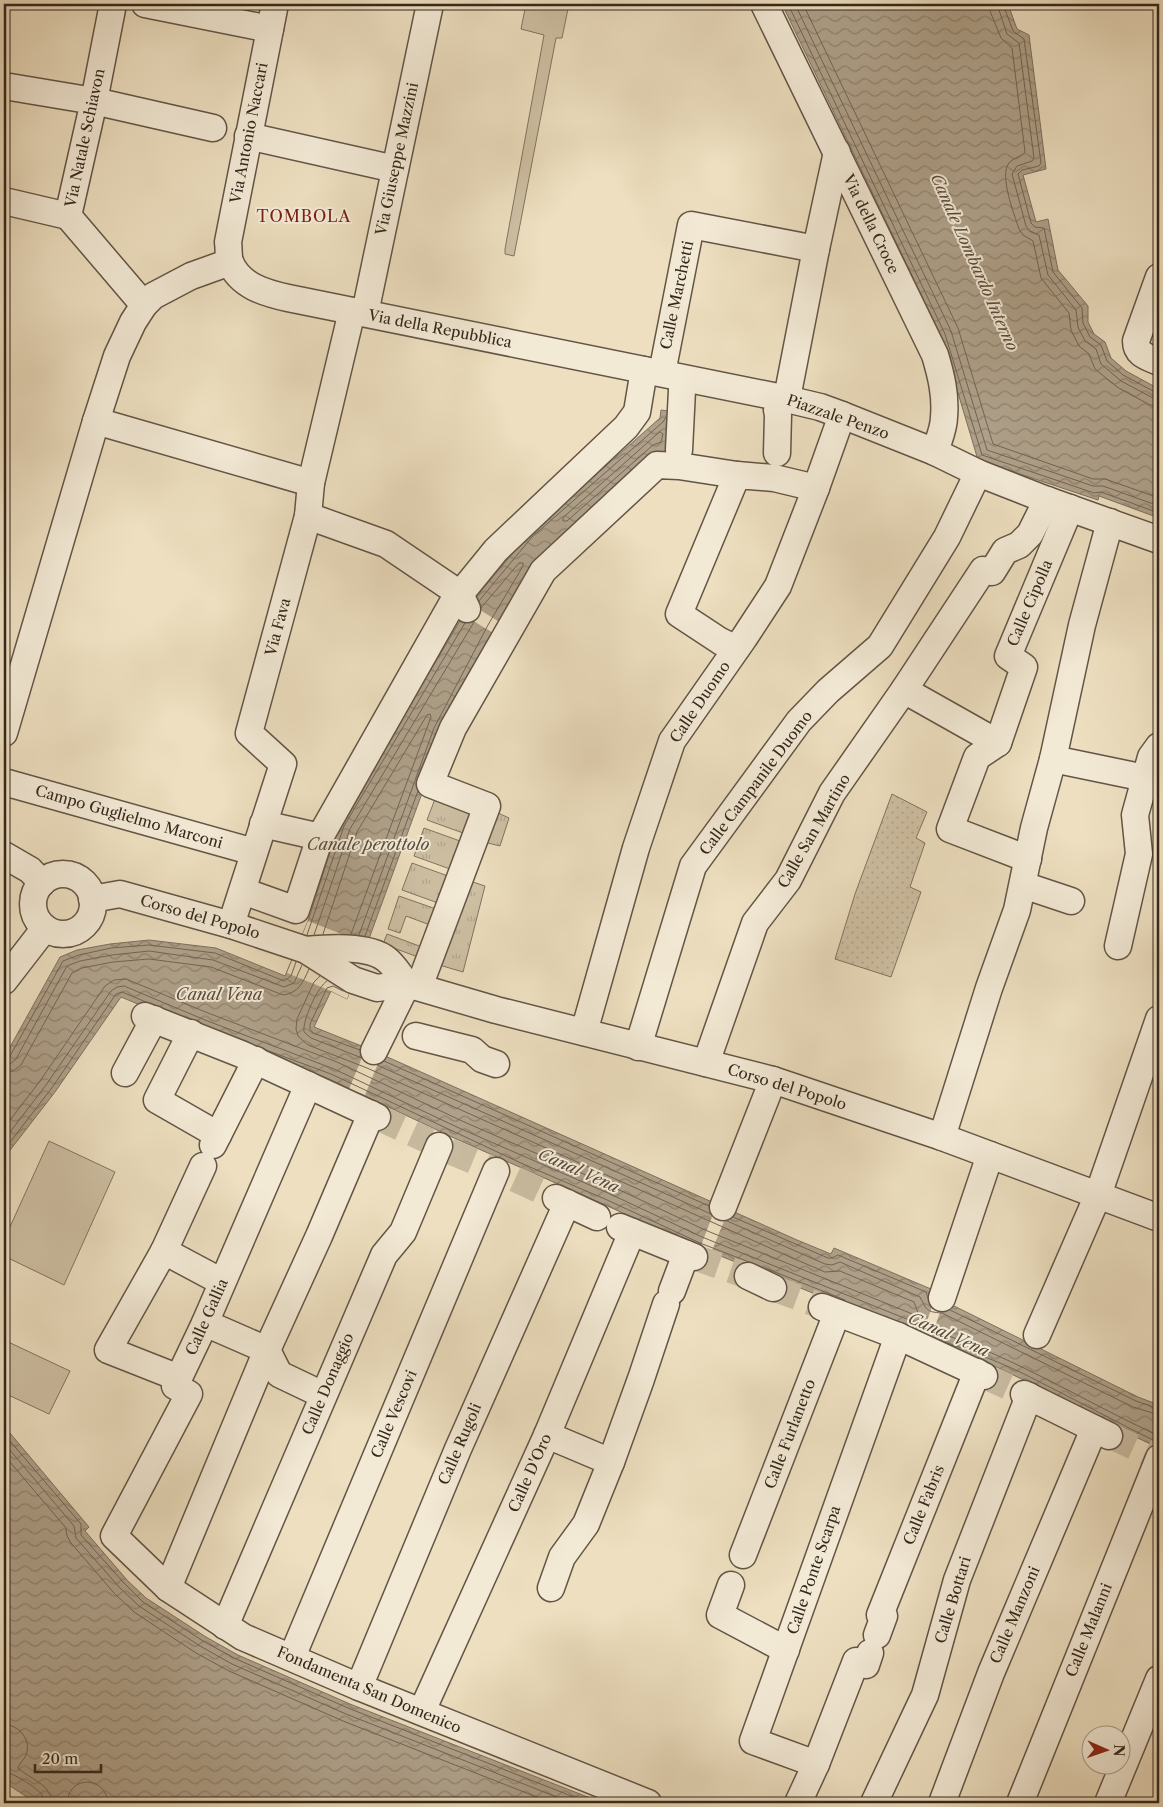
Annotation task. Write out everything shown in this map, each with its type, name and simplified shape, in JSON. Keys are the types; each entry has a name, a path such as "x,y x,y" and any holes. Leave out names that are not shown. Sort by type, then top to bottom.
{"street":[{"name":"Via Natale Schiavon","path":"113,4 94,101 68,216 144,305"},
{"path":"145,4 270,29"},
{"name":"Via Antonio Naccari","path":"230,262 229,232 275,4"},
{"name":"Via Giuseppe Mazzini","path":"359,312 395,169 430,4"},
{"name":"Via della Croce","path":"764,4 934,355 942,378 944,396 944,419 935,452"},
{"path":"4,86 94,101 213,128"},
{"path":"248,136 395,169"},
{"path":"777,453 781,408 837,152"},
{"path":"4,202 68,216"},
{"name":"Calle Marchetti","path":"653,372 691,224 816,249"},
{"path":"4,733 96,421 117,356 132,322 153,296 183,280 230,262"},
{"name":"Via della Repubblica","path":"230,262 242,279 254,288 271,294 653,372"},
{"path":"1159,277 1136,341 1136,348 1142,355 1159,362"},
{"name":"Via Fava","path":"231,925 283,764 249,734 308,516 311,483 359,312"},
{"path":"243,891 296,910 320,837 452,604 464,602 496,550 626,427 637,412 653,372"},
{"name":"Piazzale Penzo","path":"653,372 781,408 842,415 935,452 978,473 1159,540"},
{"path":"680,450 682,400"},
{"name":"Calle Duomo","path":"584,1032 636,848 672,742 778,586 842,415"},
{"path":"96,421 311,483"},
{"path":"374,1051 398,1030 413,986 487,806 430,784 453,728 543,571 657,465 774,478 816,488"},
{"name":"Calle Campanile Duomo","path":"638,1047 693,866 799,721 828,691 880,646 947,537 978,473"},
{"path":"736,649 720,641 679,614 737,475"},
{"name":"Calle San Martino","path":"706,1062 755,923 788,880 832,793 904,690 983,570 992,572 1005,552 1018,545 1058,504"},
{"name":"Calle Cipolla","path":"998,743 1024,667 1008,656 1058,504"},
{"path":"308,516 386,544 464,602"},
{"path":"942,1137 989,988 1017,910 1034,828 1054,759 1082,625 1110,522"},
{"path":"904,690 998,743 977,757 950,829 1028,859"},
{"path":"1118,946 1139,854 1135,815 1151,757 1159,746"},
{"path":"1054,759 1145,778"},
{"name":"Campo Guglielmo Marconi","path":"4,782 254,852"},
{"path":"263,824 320,837"},
{"path":"4,854 30,870 42,883"},
{"path":"58,874 68,874 84,883 90,890 92,899 89,919 83,927 74,932 64,934 54,933 45,928 39,922 33,906 37,890 42,883 49,877 58,874"},
{"path":"1022,885 1071,901"},
{"name":"Corso del Popolo","path":"92,899 120,894 231,925 301,949 353,980 376,988 413,986 496,1010 773,1080 942,1137 1159,1218"},
{"path":"4,981 45,928"},
{"name":"Corso del Popolo","path":"301,949 337,947 377,955 386,959 413,986"},
{"path":"126,1073 149,1017 248,1057 374,1116 267,1350 168,1588"},
{"path":"1037,1335 1098,1195 1159,1019"},
{"path":"398,1030 472,1050 482,1059 496,1064"},
{"path":"191,1033 157,1100 211,1148"},
{"path":"179,1378 108,1350 164,1251 211,1148 248,1057"},
{"path":"723,1207 773,1080"},
{"name":"Calle Gallia","path":"179,1378 205,1324 308,1085"},
{"name":"Calle Donaggio","path":"225,1626 384,1255 403,1232 439,1146"},
{"path":"942,1298 990,1155"},
{"name":"Calle Vescovi","path":"292,1657 501,1173"},
{"name":"Calle Rugoli","path":"359,1686 562,1201 616,1226"},
{"path":"551,1588 562,1557 586,1524 642,1379 669,1297 690,1255 616,1226"},
{"name":"Calle D'Oro","path":"422,1711 547,1435 616,1226"},
{"path":"164,1251 222,1282"},
{"path":"748,1276 773,1288"},
{"name":"Calle Furlanetto","path":"743,1555 829,1310 898,1336"},
{"path":"205,1324 267,1350 279,1374 323,1395"},
{"name":"Calle Fabris","path":"798,1803 816,1764 856,1661 866,1665 884,1616 880,1615 981,1374 898,1336"},
{"name":"Calle Ponte Scarpa","path":"816,1764 753,1741 898,1336"},
{"name":"Fondamenta San Domenico","path":"179,1378 175,1386 189,1394 114,1536 168,1588 243,1637 468,1731 648,1803"},
{"name":"Calle Manzoni","path":"942,1803 991,1673 1102,1433 1026,1395"},
{"name":"Calle Bottari","path":"874,1803 925,1695 957,1580 1026,1395"},
{"path":"547,1435 611,1462"},
{"name":"Calle Malanni","path":"1020,1803 1156,1457"},
{"path":"731,1585 720,1615 786,1650"},
{"path":"1108,1803 1159,1679"}],"green space":[{"path":"526,4 569,4 562,38 556,38 514,256 505,254 505,249 544,35 521,29"},
{"path":"438,791 473,804 463,833 427,820"},
{"path":"892,794 927,812 916,838 925,843 910,887 921,892 891,977 835,959 855,894"},
{"path":"496,812 509,818 500,846 480,841"},
{"path":"424,828 460,841 450,869 414,856"},
{"path":"412,863 448,876 438,903 402,890"},
{"path":"467,880 485,886 463,972 436,964"},
{"path":"399,896 436,909 430,925 406,916 400,933 388,929"},
{"path":"387,934 422,947 418,957 383,944"},
{"path":"49,1141 115,1172 64,1285 4,1256 4,1240"},
{"path":"4,1340 70,1371 49,1414 4,1393"}],"water":[{"name":"Canale Lombardo Interno","path":"782,4 1008,4 1017,29 1029,35 1046,169 1023,175 1036,222 1048,219 1058,270 1088,306 1088,322 1094,334 1105,342 1111,358 1126,371 1159,389 1159,518 1099,496 1098,500 978,460 941,336"},
{"name":"Canal Vena","path":"661,410 675,412 673,452 540,560 444,733 347,999 331,991 314,1027 374,1051 797,1240 831,1254 834,1248 931,1289 944,1301 1138,1397 1159,1405 1159,1448 990,1364 698,1247 454,1138 329,1079 200,1030 121,997 55,1092 4,1158 4,1058 60,957 77,950 149,940 216,948 285,976 308,921 339,824 470,604 529,534 660,418"},
{"path":"4,1426 89,1527 85,1531 127,1580 146,1598 206,1637 238,1655 350,1704 603,1803 92,1803 87,1800 85,1803 36,1803 4,1782 4,1755 9,1747 4,1741"}],"pier":[{"path":"470,604 503,624 496,635 464,615"},
{"path":"308,921 352,938 369,941 347,999 287,973"},
{"path":"366,1048 382,1054 365,1095 349,1089"},
{"path":"717,1204 729,1209 711,1253 700,1248"},
{"path":"934,1301 944,1301 930,1341 921,1338"}],"tunnel":[{"path":"377,1117 429,1141"},
{"path":"449,1151 490,1168"},
{"path":"515,1179 556,1198"},
{"path":"694,1257 748,1276"},
{"path":"773,1288 821,1306"},
{"path":"984,1376 1024,1394"},
{"path":"1110,1436 1150,1454"}],"district":[{"name":"TOMBOLA","path":"304,216"}],"water label":[{"name":"Canale perottolo","path":"368,844"}]}
